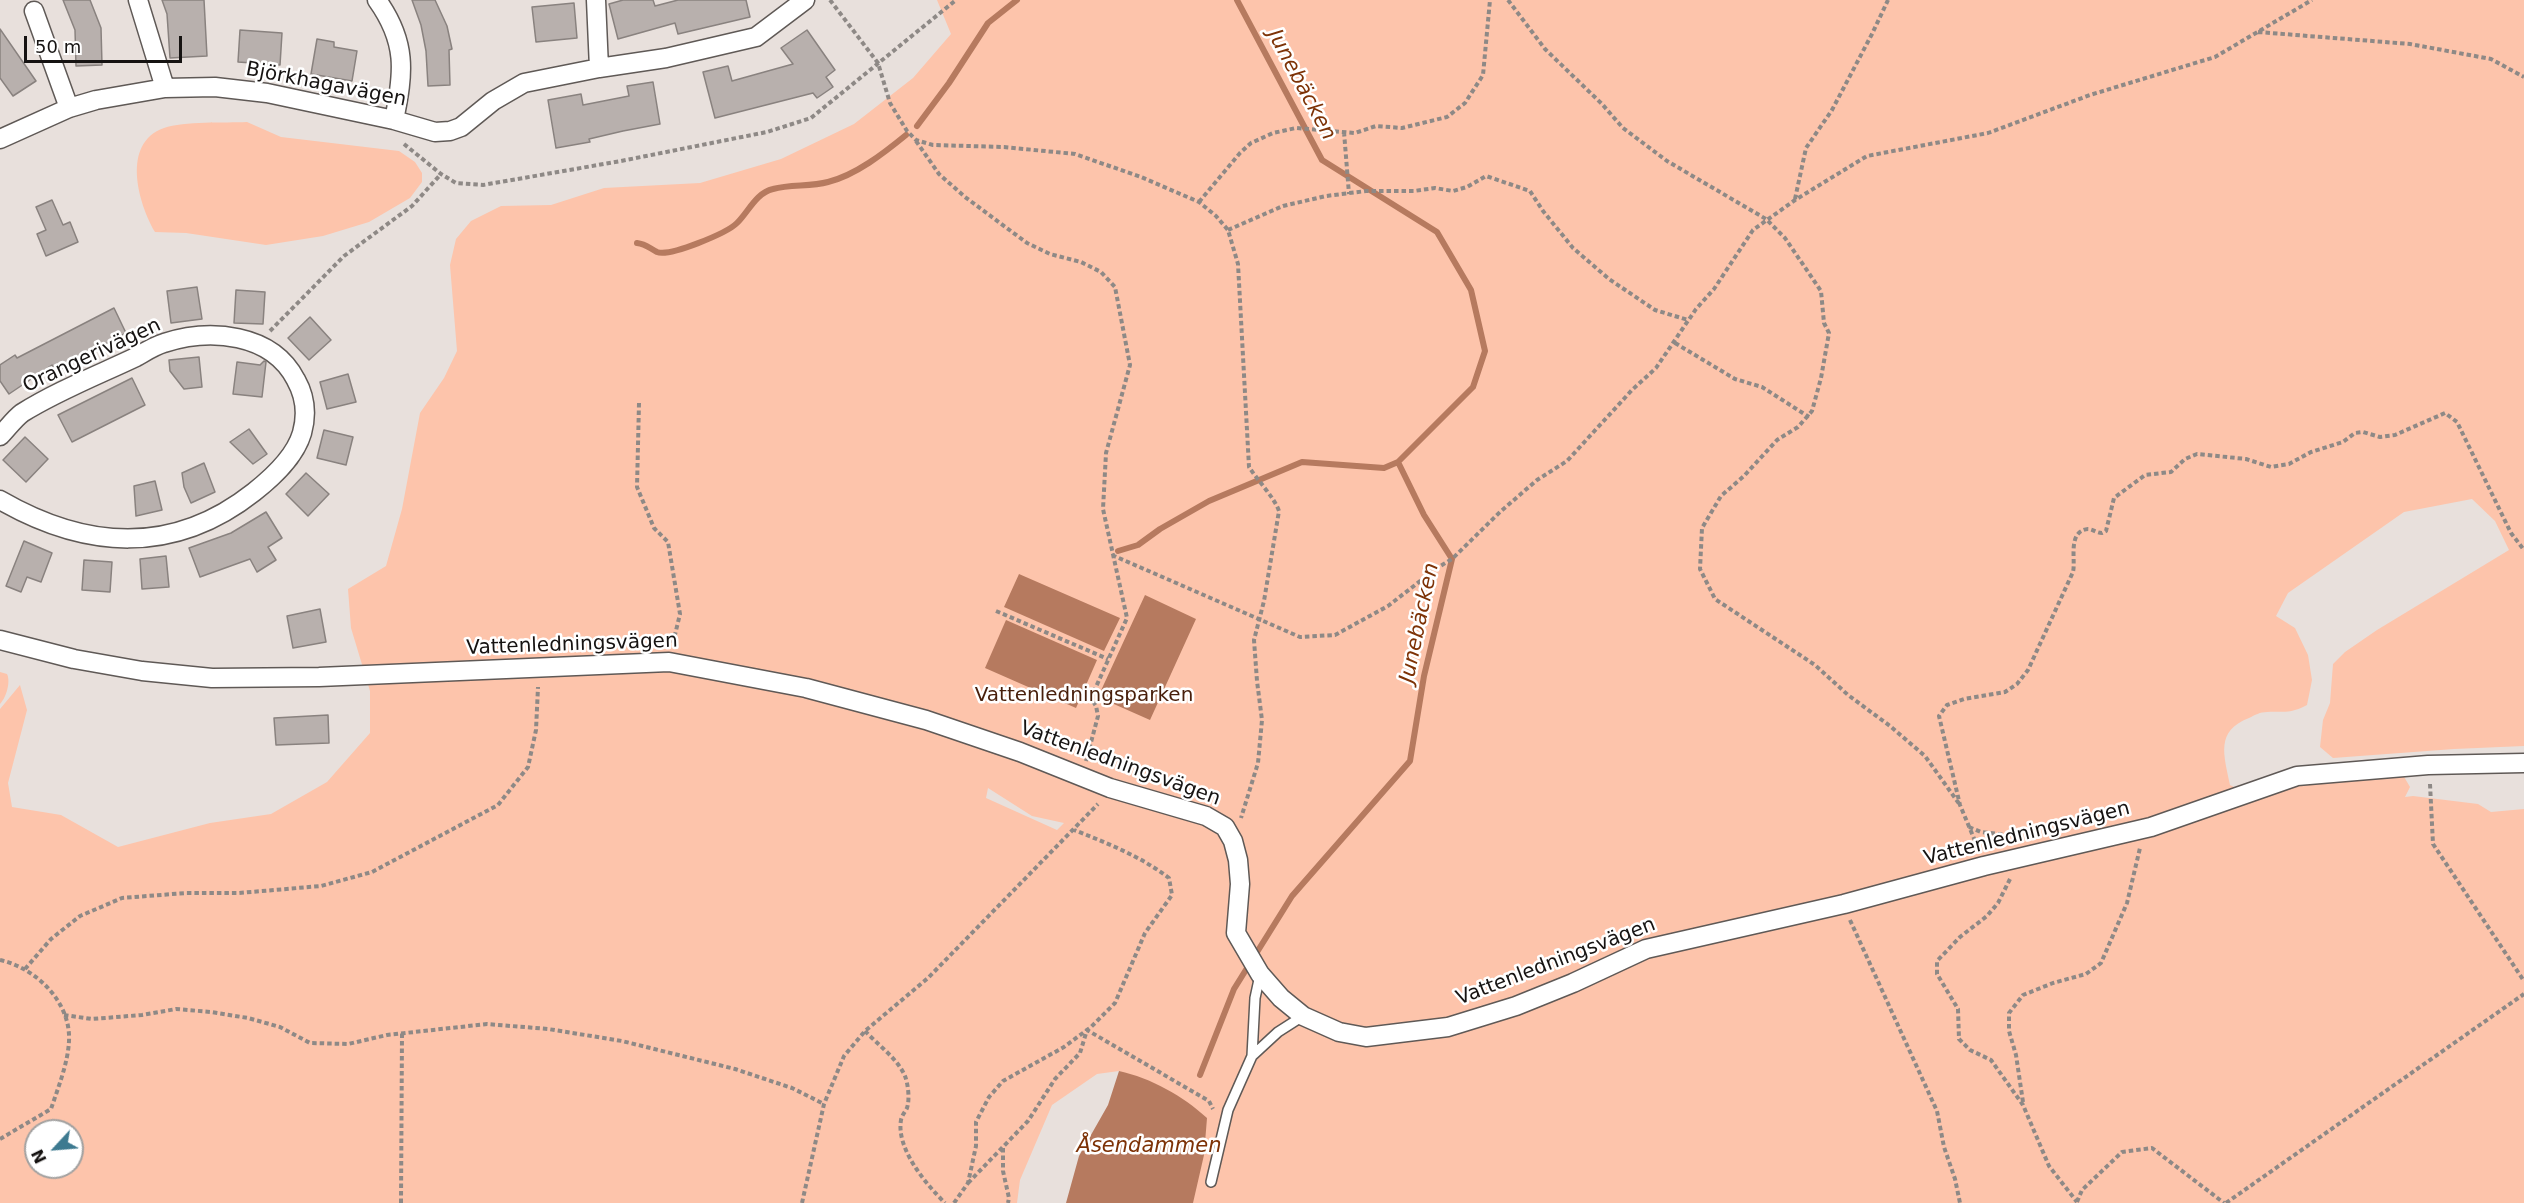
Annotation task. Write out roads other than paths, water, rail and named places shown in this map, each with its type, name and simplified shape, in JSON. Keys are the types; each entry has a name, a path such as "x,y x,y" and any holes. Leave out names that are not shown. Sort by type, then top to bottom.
{"street":[{"path":"138,0 165,88"},
{"path":"377,0 393,31 401,55 402,81 394,120"},
{"path":"596,0 599,68"},
{"name":"Björkhagavägen","path":"0,139 69,108 96,100 165,88 215,87 267,93 394,120 435,132 450,131 461,127 493,101 524,83 666,58 756,37 805,0"},
{"path":"34,10 69,108"},
{"name":"Orangerivägen","path":"0,436 20,414 164,343 198,336 242,338 268,348 289,366 301,389 305,412 302,434 289,457 272,477 243,500 205,522 183,530 144,537 108,538 72,532 37,520 0,500"},
{"name":"Vattenledningsvägen","path":"0,640 86,661 142,671 212,678 319,677 669,662 806,688 926,720 1110,788 1206,816 1226,827 1238,860 1240,884 1236,933 1260,974 1281,999 1303,1016 1339,1032 1366,1037 1448,1027 1516,1006 1573,983 1646,948 1844,904 2019,858 2145,829 2296,776 2428,765 2524,763"}],"lane":[{"path":"1212,1182 1228,1110 1252,1056 1255,998 1260,974"},
{"path":"1252,1056 1278,1032 1303,1016"}],"water":[{"path":"1019,574 1120,618 1104,651 1004,607"},
{"path":"1145,595 1196,619 1150,720 1098,697"},
{"path":"1006,620 1097,660 1076,708 985,668"},
{"name":"Åsendammen","path":"1119,1071 1143,1078 1166,1089 1188,1102 1207,1118 1204,1155 1193,1203 1066,1203 1079,1156 1108,1105"}],"waterway":[{"path":"917,126 949,83 988,23 1017,0"},
{"name":"Junebäcken","path":"1200,1075 1234,989 1292,896 1410,761 1424,676 1452,559 1424,515 1398,462 1473,387 1485,351 1471,290 1437,232 1322,160 1237,0"},
{"path":"637,243 664,253 698,243 737,223 757,198 767,191 787,186 821,184 838,179 869,163 906,135"},
{"path":"1118,551 1138,545 1160,529 1209,501 1302,462 1384,468 1398,462"}],"park label":[{"name":"Vattenledningsparken","path":"1084,696"}]}
